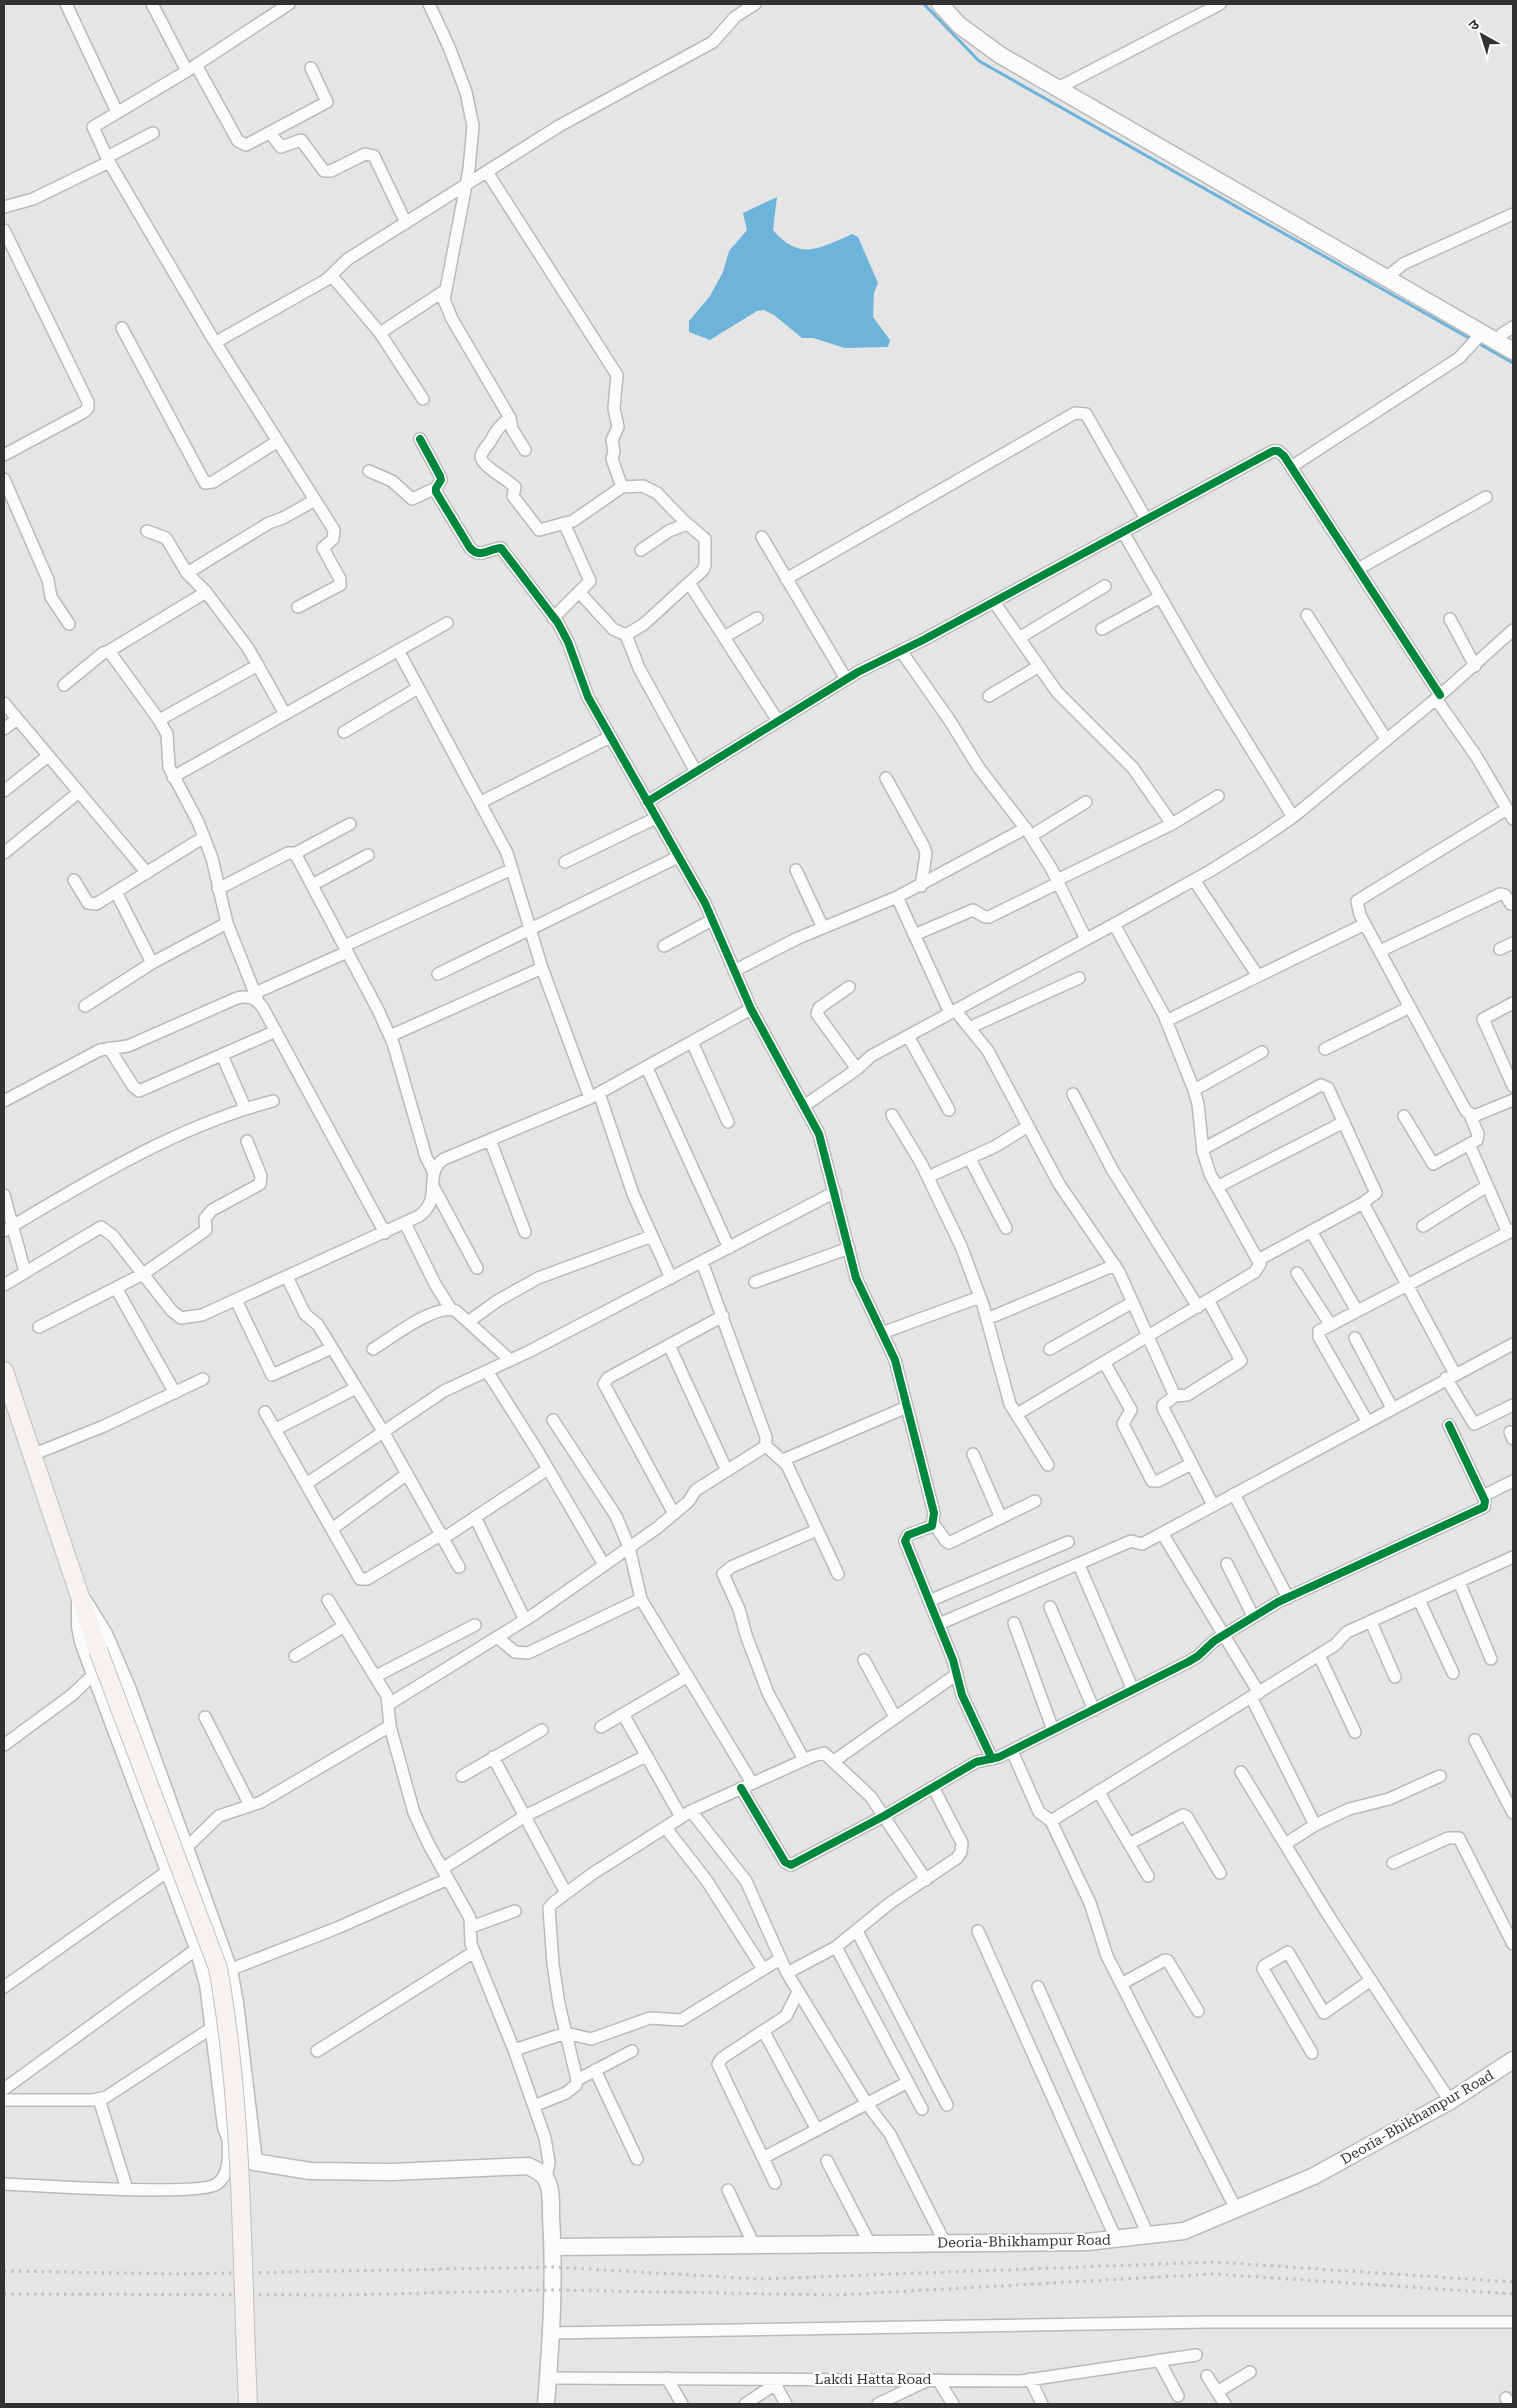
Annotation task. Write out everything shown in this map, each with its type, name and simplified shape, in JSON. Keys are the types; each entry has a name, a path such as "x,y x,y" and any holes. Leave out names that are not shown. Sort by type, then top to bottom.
{"main road":[{"path":"940,4 959,25 1000,56 1513,351"},
{"path":"4,1371 98,1650 218,1968 227,2020 236,2103 248,2404"},
{"path":"80,1596 80,1626 83,1642 198,1948 208,1984 228,2134 254,2162 310,2171 392,2172 528,2166 539,2171 546,2179 550,2191 553,2247 551,2333 546,2404"},
{"path":"80,1596 96,1618 128,1690 229,1970 235,2003 254,2162"},
{"name":"Deoria-Bhikhampur Road","path":"553,2247 1087,2242 1184,2231 1314,2176 1450,2101 1513,2060"}],"street":[{"path":"66,4 117,112"},
{"path":"152,4 238,141 246,145 327,102 311,68"},
{"path":"289,4 192,68 93,127 108,160 216,342 334,530 333,539 323,548 341,583 298,607"},
{"path":"429,4 449,47 470,103 472,135 465,186 444,291 446,308 510,418 512,429 525,450"},
{"path":"216,342 332,276 348,259 559,126 713,42 735,17 755,4"},
{"path":"1058,88 1220,4"},
{"path":"4,207 33,199 108,160 153,133"},
{"path":"270,133 281,147 301,140 324,171 331,171 365,154 374,156 406,223"},
{"path":"487,172 617,375 614,408 618,427 612,440 614,451 612,459 622,487"},
{"path":"1386,278 1403,264 1513,214"},
{"path":"4,230 88,402 88,408 84,412 4,455"},
{"path":"332,276 380,333 424,399"},
{"path":"380,333 444,291"},
{"path":"1291,467 1463,355 1486,337 1502,334 1513,327"},
{"path":"122,328 205,483 213,482 278,441"},
{"path":"786,578 1081,412 1086,414 1146,519"},
{"path":"510,418 495,431 481,454 482,459 490,470 499,473 515,487 513,496 536,528 543,530 578,518 622,487 643,486 657,493 687,524 705,539 705,566 644,624 626,635"},
{"path":"368,471 392,481 412,499 436,488 441,480 440,476 420,439"},
{"path":"647,802 846,679 994,602 1274,451 1281,453 1358,569 1476,756 1510,814 1360,897 1356,901 1365,924 1470,1115 1479,1137 1436,1164 1430,1164 1404,1116"},
{"path":"4,479 48,580 51,597 69,624"},
{"path":"436,488 474,553 480,555 501,548 553,618 568,642 588,697 712,920 751,1009 819,1134 836,1192 856,1278 895,1360 934,1512 933,1523 930,1527 908,1535 905,1541 939,1624 957,1674 962,1696 992,1759"},
{"path":"1358,569 1486,496"},
{"path":"187,573 269,523 283,518 315,500"},
{"path":"553,618 590,583 590,578 564,523"},
{"path":"641,550 669,531 687,524"},
{"path":"147,531 166,538 187,573 206,592 240,637 285,714"},
{"path":"1123,532 1160,597 1293,816"},
{"path":"762,537 846,679"},
{"path":"689,583 778,721"},
{"path":"1020,638 1105,586"},
{"path":"64,685 103,653 109,652 206,592"},
{"path":"580,593 613,629 626,635 639,668 696,772"},
{"path":"1102,629 1160,597"},
{"path":"994,602 1062,698 1133,768 1172,824"},
{"path":"1307,615 1386,739"},
{"path":"724,637 757,618"},
{"path":"1450,620 1474,666"},
{"path":"173,777 447,623"},
{"path":"804,1106 857,1069 871,1056 1194,880 1293,816 1438,697 1513,630"},
{"path":"398,650 498,834 512,869 542,968 595,1095 633,1194 671,1278"},
{"path":"900,651 950,721 979,768 1029,832 1086,939"},
{"path":"109,652 159,720 166,734 168,761 173,777 198,822 204,837 227,923 257,997 385,1233"},
{"path":"159,720 258,665"},
{"path":"989,696 1039,666"},
{"path":"344,732 418,688"},
{"path":"4,703 147,873"},
{"path":"4,729 17,719"},
{"path":"481,802 610,736"},
{"path":"4,792 48,756"},
{"path":"886,778 924,847 926,854 920,886"},
{"path":"4,853 78,792"},
{"path":"914,935 974,910 985,917 990,917 1172,824 1218,796"},
{"path":"734,970 823,928 897,897 1086,802"},
{"path":"565,862 656,818"},
{"path":"218,889 288,853 294,854 350,824"},
{"path":"74,880 88,903 92,905 204,837"},
{"path":"294,854 346,949 390,1036 426,1157 434,1172"},
{"path":"312,885 368,855"},
{"path":"438,974 678,858"},
{"path":"4,1100 90,1054 109,1048 128,1046 237,998 244,996 257,997 346,949 512,869"},
{"path":"796,870 823,928"},
{"path":"1194,880 1258,976"},
{"path":"116,892 152,963"},
{"path":"1380,952 1500,894 1505,895 1511,904"},
{"path":"897,897 953,1012 971,1027 988,1051 1059,1184 1114,1265 1175,1396"},
{"path":"664,946 712,920"},
{"path":"85,1006 152,963 227,923"},
{"path":"1017,1414 1259,1268 1258,1260 1210,1174 1202,1149 1198,1104 1194,1090 1166,1021 1114,924"},
{"path":"1166,1021 1365,924"},
{"path":"1500,950 1513,943"},
{"path":"390,1036 542,968"},
{"path":"971,1027 1079,978"},
{"path":"849,986 817,1010 857,1069"},
{"path":"1513,1003 1483,1018 1513,1086"},
{"path":"1325,1049 1410,1008"},
{"path":"4,1285 101,1227 113,1236 172,1311 182,1318 202,1315 405,1223 428,1210 432,1203 434,1172 437,1164 444,1159 595,1095 751,1009"},
{"path":"109,1048 133,1086 139,1091 276,1032"},
{"path":"908,1036 949,1110"},
{"path":"692,1042 728,1122"},
{"path":"1194,1090 1262,1052"},
{"path":"222,1055 245,1108"},
{"path":"647,1068 729,1248"},
{"path":"1202,1149 1321,1085 1328,1088 1375,1190 1374,1196 1258,1260"},
{"path":"1073,1094 1112,1169 1198,1306"},
{"path":"1470,1115 1474,1116 1513,1100"},
{"path":"8,1229 140,1153 245,1108 273,1101"},
{"path":"892,1115 928,1177 961,1246 987,1319 1006,1392 1048,1465"},
{"path":"1217,1187 1344,1122"},
{"path":"928,1177 970,1159 1028,1126"},
{"path":"490,1140 525,1232"},
{"path":"39,1327 143,1274 206,1230 205,1218 212,1210 260,1184 261,1176 247,1142"},
{"path":"1367,1421 1319,1337 1319,1330 1511,1232 1468,1144"},
{"path":"970,1159 1006,1228"},
{"path":"433,1186 477,1268"},
{"path":"1423,1226 1487,1186"},
{"path":"306,1484 444,1392 671,1278 836,1192"},
{"path":"4,1195 8,1229 25,1272"},
{"path":"1363,1202 1408,1286 1472,1421 1476,1424 1513,1405"},
{"path":"405,1223 435,1284 450,1308 510,1360"},
{"path":"1311,1231 1357,1311"},
{"path":"468,1322 497,1301 538,1278 652,1236"},
{"path":"755,1282 849,1248"},
{"path":"702,1262 766,1437 766,1446"},
{"path":"987,1319 1114,1265"},
{"path":"1298,1273 1330,1324"},
{"path":"287,1277 306,1314 318,1325 384,1433 459,1567"},
{"path":"116,1288 175,1393"},
{"path":"882,1333 980,1297"},
{"path":"236,1300 272,1374 332,1348"},
{"path":"1208,1300 1241,1361 1187,1395 1175,1396 1163,1405 1163,1408 1213,1506"},
{"path":"1050,1349 1132,1302"},
{"path":"373,1349 433,1312 450,1308"},
{"path":"674,1514 604,1384 608,1378 723,1316"},
{"path":"1355,1338 1392,1408"},
{"path":"939,1624 1131,1541 1142,1544 1450,1376 1513,1344"},
{"path":"669,1346 727,1471"},
{"path":"1104,1362 1131,1410 1123,1424 1152,1481 1158,1481 1191,1464"},
{"path":"486,1371 548,1469 604,1565"},
{"path":"32,1455 104,1426 203,1379"},
{"path":"276,1429 356,1388"},
{"path":"783,1460 907,1407"},
{"path":"265,1412 358,1576 362,1579 367,1579 475,1518 548,1469"},
{"path":"553,1420 610,1505 629,1547 641,1599 688,1676 788,1865 884,1816 976,1762 992,1759 1012,1751 1198,1656 1208,1645 1253,1616 1484,1507 1486,1504 1483,1496 1448,1425"},
{"path":"766,1446 783,1460 838,1574"},
{"path":"389,1704 525,1620 674,1514 688,1502 696,1490 766,1446"},
{"path":"974,1454 1001,1518"},
{"path":"332,1529 407,1474"},
{"path":"1483,1496 1513,1481"},
{"path":"1234,1494 1288,1598"},
{"path":"933,1523 946,1541 950,1543 1035,1501"},
{"path":"475,1518 525,1620"},
{"path":"804,1760 768,1693 746,1635 739,1610 723,1574 731,1567 817,1530"},
{"path":"1162,1533 1224,1635 1255,1695 1316,1825"},
{"path":"929,1601 1068,1542"},
{"path":"1050,1821 1336,1645 1347,1632 1513,1557"},
{"path":"1227,1564 1253,1616"},
{"path":"1079,1565 1134,1690"},
{"path":"1459,1582 1491,1658"},
{"path":"497,1637 516,1652 528,1653 641,1599"},
{"path":"328,1600 387,1696 390,1726 414,1813 470,1918 470,1938 474,1952 514,2050 534,2106 548,2152 546,2179"},
{"path":"1419,1600 1453,1673"},
{"path":"1050,1607 1094,1710"},
{"path":"1371,1622 1395,1677"},
{"path":"1014,1623 1053,1730"},
{"path":"376,1676 475,1625"},
{"path":"295,1656 344,1626"},
{"path":"1319,1655 1355,1732"},
{"path":"864,1660 895,1717"},
{"path":"4,1745 64,1701 94,1674"},
{"path":"834,1761 957,1674"},
{"path":"601,1727 688,1676"},
{"path":"623,1714 646,1756 686,1814 741,1873 787,1973 867,2104 890,2134 945,2243"},
{"path":"205,1717 250,1805"},
{"path":"186,1848 219,1816 271,1796 390,1726"},
{"path":"462,1776 542,1730"},
{"path":"1475,1740 1513,1814"},
{"path":"1012,1751 1040,1812 1050,1821 1081,1882 1106,1956 1236,2209"},
{"path":"534,2106 566,2094 576,2085 577,2080 553,1964 548,1913 553,1903 686,1814 804,1760 824,1753 871,1798 926,1880"},
{"path":"229,1970 337,1928 445,1874 525,1816 646,1756"},
{"path":"493,1757 566,1893"},
{"path":"1241,1772 1371,1980 1450,2101"},
{"path":"1285,1844 1316,1825 1349,1809 1389,1799 1440,1776"},
{"path":"787,1973 836,1947 890,1903 926,1880 957,1858 962,1852 962,1843 933,1787"},
{"path":"1098,1791 1148,1876"},
{"path":"1129,1844 1183,1815 1187,1817 1220,1873"},
{"path":"665,1827 707,1881 763,1968"},
{"path":"1392,1863 1448,1838 1459,1838 1513,1944"},
{"path":"4,1987 168,1871"},
{"path":"471,1927 515,1911"},
{"path":"857,1931 947,2105"},
{"path":"978,1931 1116,2239"},
{"path":"836,1947 922,2109"},
{"path":"4,2089 198,1948"},
{"path":"317,2051 474,1952"},
{"path":"1312,2053 1263,1969 1264,1966 1288,1952 1324,2013 1371,1980"},
{"path":"514,2050 566,2033 591,2039 650,2018 681,2020 780,1959"},
{"path":"1121,1984 1165,1960 1168,1961 1198,2011"},
{"path":"1038,1987 1148,2235"},
{"path":"775,2183 718,2064 722,2058 764,2032 788,2013 798,1992"},
{"path":"4,2100 99,2099 114,2093 213,2027"},
{"path":"764,2032 816,2130"},
{"path":"577,2080 632,2051"},
{"path":"595,2070 637,2159"},
{"path":"763,2158 908,2082"},
{"path":"99,2099 127,2189"},
{"path":"4,2184 127,2189 202,2189 218,2183 227,2170 228,2134"},
{"path":"827,2161 870,2244"},
{"path":"728,2190 754,2245"},
{"path":"551,2333 1217,2322 1513,2322"},
{"name":"Lakdi Hatta Road","path":"548,2378 667,2378 779,2382 1030,2380 1196,2355"},
{"path":"1159,2360 1178,2396"},
{"path":"1217,2392 1250,2372"},
{"path":"1207,2376 1225,2404"},
{"path":"667,2378 682,2404"},
{"path":"878,2404 934,2380 953,2404"},
{"path":"1030,2380 1042,2404"},
{"path":"745,2404 779,2382 786,2404"}],"water":[{"path":"777,197 773,230 792,246 801,249 811,249 830,244 852,234 858,237 878,283 874,293 873,317 890,340 888,347 845,348 813,338 802,338 774,315 764,310 757,311 710,340 689,332 689,321 710,296 723,272 729,251 747,230 743,213"}],"waterway":[{"path":"924,4 979,61 1513,363"}],"railway":[{"path":"4,2271 181,2274 553,2267 760,2279 1215,2262 1513,2282"},
{"path":"4,2294 343,2295 552,2290 838,2295 1213,2274 1513,2294"}],"cycle path":[{"path":"420,439 440,476 441,480 436,488 436,492 470,548 477,553 501,548 558,623 568,642 588,697 705,903 751,1009 819,1134 856,1278 895,1360 934,1513 932,1526 908,1535 905,1541 953,1660 962,1695 992,1759"},
{"path":"647,802 858,672 923,640 1273,451 1278,451 1284,456 1440,695"},
{"path":"741,1788 785,1862 791,1865 884,1816 976,1762 999,1757 1188,1662 1198,1656 1214,1641 1278,1602 1484,1507 1485,1501 1449,1425"}]}
